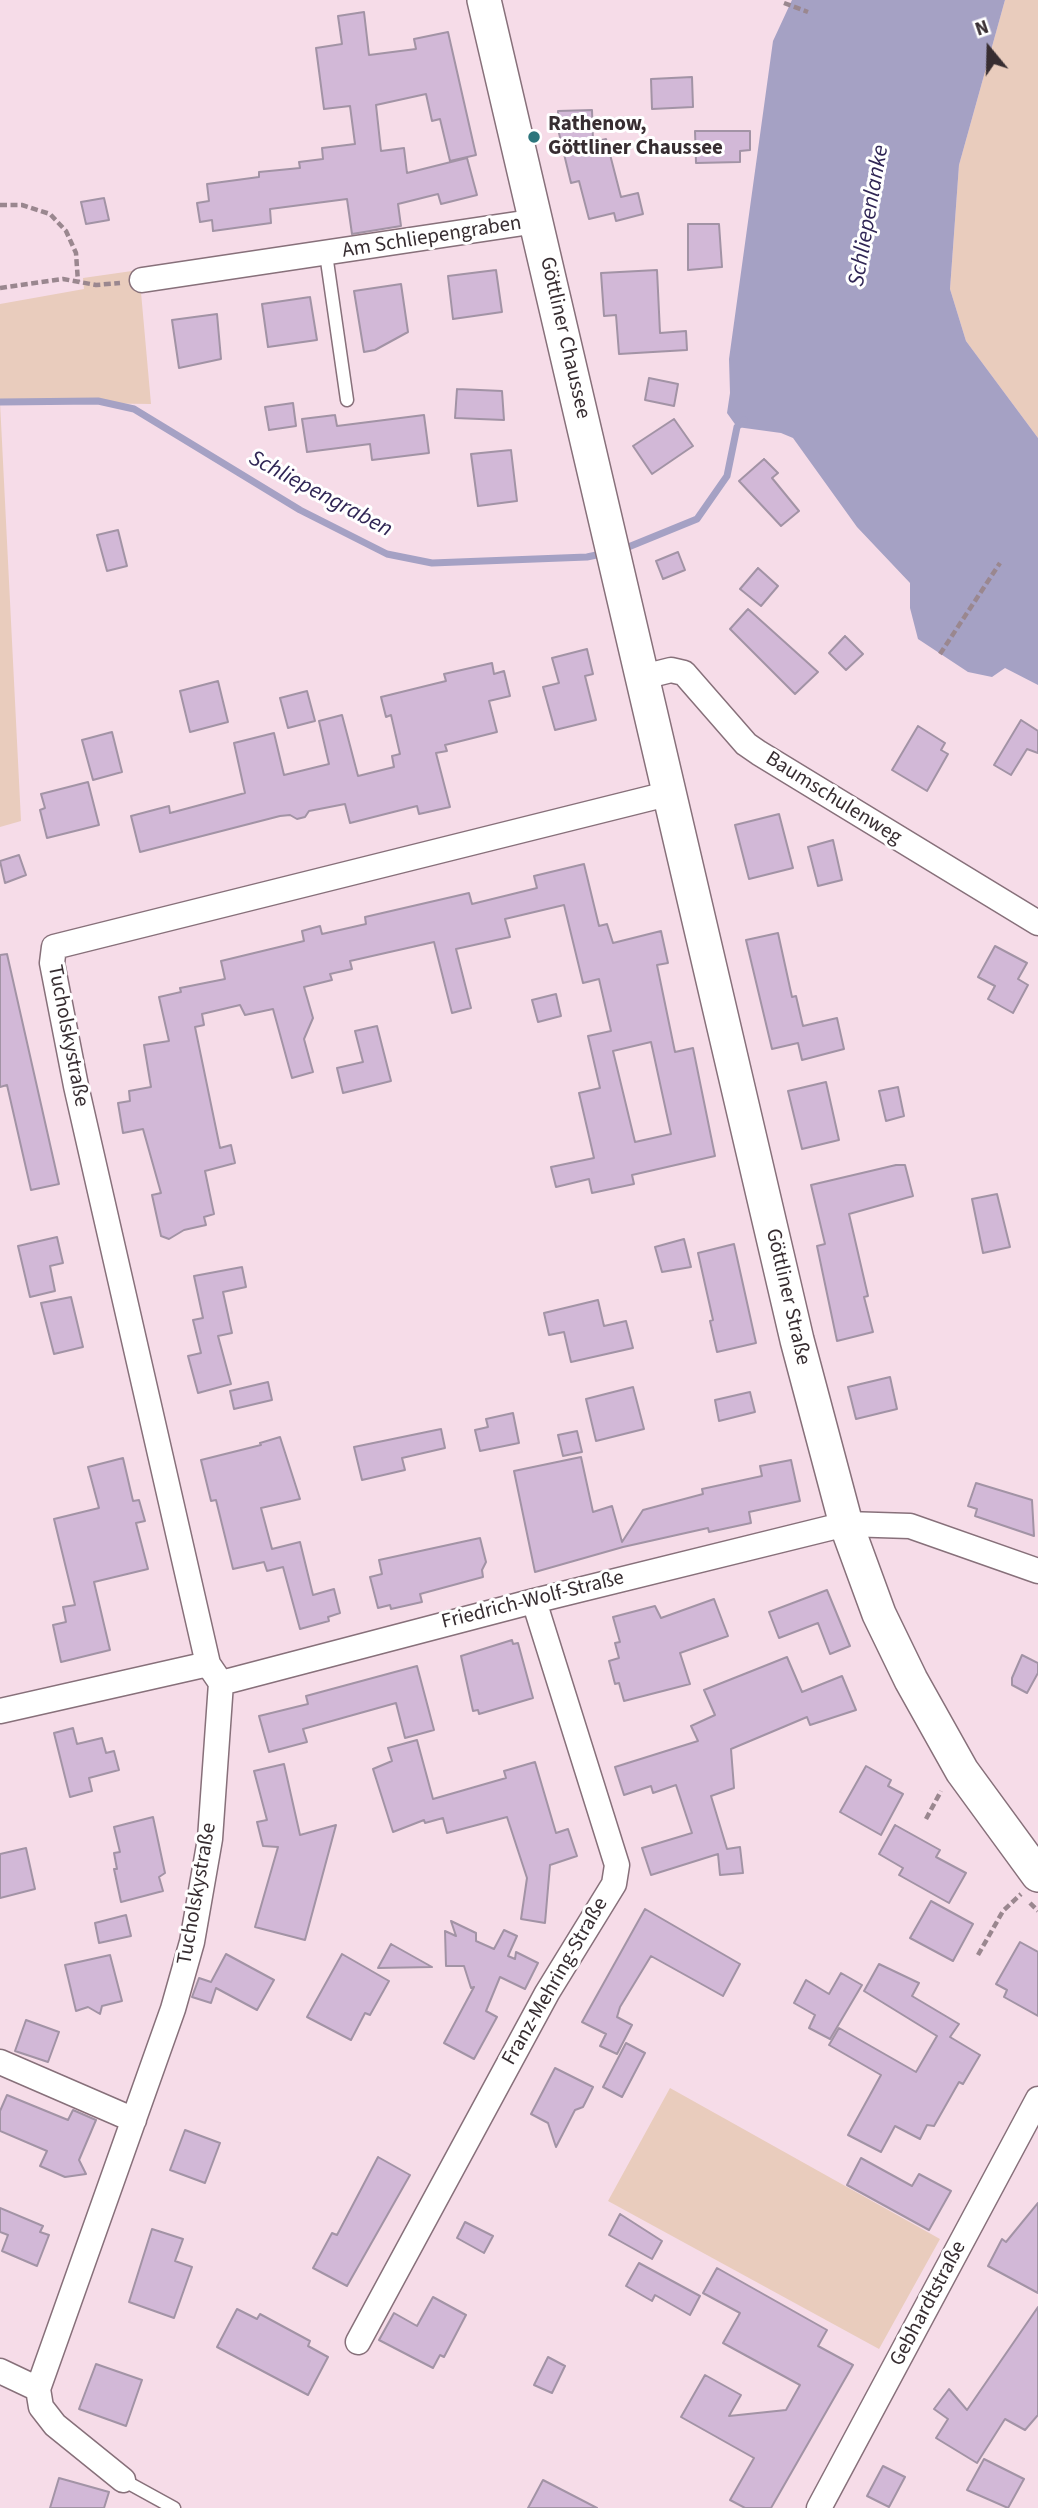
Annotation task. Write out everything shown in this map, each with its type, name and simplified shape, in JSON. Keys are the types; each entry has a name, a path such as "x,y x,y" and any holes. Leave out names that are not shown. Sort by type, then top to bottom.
{"street":[{"name":"Göttliner Chaussee","path":"484,0 643,677"},
{"name":"Am Schliepengraben","path":"142,280 537,221"},
{"name":"Baumschulenweg","path":"643,677 671,670 684,673 746,744 1038,923"},
{"name":"Göttliner Straße","path":"643,677 796,1340 846,1524 879,1614 911,1680 1030,1884"},
{"name":"Tucholskystraße","path":"38,2389 173,2009 201,1897 210,1839 214,1673 76,1086 52,962 54,947 671,793"},
{"name":"Friedrich-Wolf-Straße","path":"214,1673 534,1601 846,1524 910,1526 1038,1572"},
{"name":"Franz-Mehring-Straße","path":"358,2342 547,1993 614,1884 617,1865 534,1601"},
{"path":"0,1711 214,1673"},
{"path":"0,2062 134,2120"},
{"name":"Gebhardtstraße","path":"819,2508 1038,2099"},
{"path":"0,2371 38,2389 41,2407 55,2425 123,2480"}],"lane":[{"name":"Am Schliepengraben","path":"326,254 347,400"},
{"path":"123,2480 174,2508"}],"path":[{"path":"784,3 808,12"},
{"path":"0,205 22,205 50,214 66,231 76,253 78,282"},
{"path":"0,288 63,279 96,285 142,280"},
{"path":"940,654 1000,563"},
{"path":"926,1819 943,1787"},
{"path":"978,1955 1003,1911 1030,1884"}],"shaded area":[{"path":"1005,0 1038,0 1038,438 966,341 950,289 959,165"},
{"path":"139,270 151,404 0,402 0,304 84,289 83,278"},
{"path":"0,402 21,821 0,827"},
{"path":"670,2088 940,2239 879,2349 608,2201"}],"water":[{"name":"Schliepenlanke","path":"792,0 1005,0 959,165 950,289 966,341 1038,438 1038,685 1005,668 992,677 968,672 918,639 910,608 910,583 857,527 793,438 781,433 737,427 727,413 730,393 729,359 773,41"}],"building":[{"path":"364,12 369,55 416,49 414,39 448,32 476,155 450,161 440,119 432,121 426,94 376,105 381,151 404,148 407,173 467,158 477,195 441,204 438,194 398,204 401,226 352,234 347,199 270,209 271,223 213,231 212,220 200,222 197,203 209,201 207,184 259,177 259,172 300,168 299,162 323,159 322,148 355,144 350,106 324,109 316,48 342,44 338,16"},
{"path":"692,77 693,107 652,109 651,79"},
{"path":"592,110 593,142 606,139 621,197 638,193 643,214 616,221 614,213 589,219 579,181 571,183 558,129 558,111"},
{"path":"695,131 750,131 750,150 740,151 740,162 696,163"},
{"path":"104,198 109,220 86,224 81,202"},
{"path":"688,224 719,224 722,267 688,270"},
{"path":"496,270 502,312 453,319 448,276"},
{"path":"657,270 660,333 686,331 687,350 619,354 616,315 604,316 601,273"},
{"path":"401,284 408,332 375,350 364,352 354,291"},
{"path":"310,297 317,340 268,347 262,304"},
{"path":"217,314 221,359 179,368 172,320"},
{"path":"649,378 678,384 674,406 645,400"},
{"path":"457,389 502,391 504,420 455,418"},
{"path":"293,403 296,426 269,430 265,407"},
{"path":"335,415 337,426 424,415 429,453 372,460 370,444 307,452 302,419"},
{"path":"674,419 693,446 652,474 633,446"},
{"path":"511,450 517,501 478,506 471,454"},
{"path":"764,459 778,473 772,478 799,511 781,526 739,481"},
{"path":"118,530 127,566 107,571 97,535"},
{"path":"678,552 685,570 663,579 656,561"},
{"path":"758,568 778,586 761,606 740,589"},
{"path":"748,609 818,672 795,694 730,629"},
{"path":"845,636 863,654 846,670 829,653"},
{"path":"587,649 593,674 585,676 596,720 555,730 543,687 559,683 552,658"},
{"path":"492,663 494,674 504,671 510,696 489,701 497,732 445,745 447,751 436,753 450,807 419,814 417,806 350,823 345,804 309,811 305,817 297,819 290,815 280,816 140,852 131,816 169,806 170,813 245,793 234,743 274,733 284,775 329,764 319,721 342,715 358,776 394,767 392,756 400,754 391,715 386,717 381,697 446,681 444,674"},
{"path":"218,681 228,722 190,732 180,691"},
{"path":"307,691 315,721 288,728 280,698"},
{"path":"1021,720 1038,731 1038,753 1027,749 1011,775 994,765"},
{"path":"918,726 945,743 941,750 948,754 927,791 892,770"},
{"path":"112,732 122,772 93,780 82,740"},
{"path":"88,782 99,825 47,838 40,810 45,808 41,794"},
{"path":"779,814 793,868 749,879 735,825"},
{"path":"833,840 842,880 818,886 808,847"},
{"path":"19,855 26,875 5,883 0,861"},
{"path":"584,864 599,926 607,924 613,943 661,931 668,963 657,965 675,1052 693,1048 715,1156 632,1175 634,1184 592,1193 589,1179 556,1187 551,1167 594,1158 579,1093 600,1088 588,1036 611,1031 599,979 583,983 564,905 505,919 510,937 456,949 471,1008 452,1013 434,942 350,961 352,969 330,974 332,980 304,987 313,1018 304,1039 313,1072 292,1078 273,1009 245,1015 240,1005 202,1014 204,1025 195,1027 220,1148 231,1145 235,1163 205,1171 214,1214 204,1217 206,1225 184,1230 169,1239 161,1236 152,1195 161,1193 143,1129 123,1133 118,1103 130,1101 129,1091 151,1087 144,1045 169,1041 159,997 181,992 180,988 225,979 221,961 304,941 302,931 320,926 322,934 366,924 365,917 469,893 472,904 537,888 534,876","holes":["651,1042 671,1134 635,1142 613,1051"]},
{"path":"778,933 792,997 796,996 803,1026 837,1018 844,1049 802,1060 798,1043 772,1049 746,940"},
{"path":"995,946 1027,963 1018,979 1028,985 1013,1013 988,999 995,986 978,977"},
{"path":"7,954 59,1184 31,1190 7,1085 0,1087 0,955"},
{"path":"556,994 561,1016 538,1022 532,1000"},
{"path":"377,1026 391,1081 343,1093 337,1068 363,1062 355,1031"},
{"path":"826,1082 839,1140 802,1149 788,1091"},
{"path":"898,1087 904,1116 886,1121 879,1091"},
{"path":"905,1165 913,1196 849,1214 868,1296 864,1297 873,1332 837,1341 817,1246 825,1244 811,1185"},
{"path":"997,1194 1010,1247 983,1253 972,1199"},
{"path":"57,1237 63,1263 50,1266 55,1291 30,1297 18,1246"},
{"path":"684,1239 691,1267 662,1272 655,1247"},
{"path":"734,1244 756,1343 717,1352 710,1321 713,1320 698,1253"},
{"path":"242,1267 246,1287 223,1292 232,1333 218,1336 231,1384 198,1393 188,1356 201,1353 193,1320 203,1318 194,1276"},
{"path":"71,1297 83,1347 54,1354 41,1303"},
{"path":"598,1300 604,1326 626,1321 633,1348 571,1362 564,1332 549,1335 544,1313"},
{"path":"890,1377 897,1409 856,1419 848,1387"},
{"path":"268,1382 272,1400 234,1409 230,1391"},
{"path":"633,1387 644,1429 596,1441 586,1399"},
{"path":"750,1392 755,1412 719,1421 715,1400"},
{"path":"513,1413 519,1443 480,1451 475,1430 488,1427 486,1419"},
{"path":"441,1429 445,1448 402,1458 405,1470 362,1480 354,1447"},
{"path":"577,1431 582,1452 563,1456 558,1435"},
{"path":"280,1437 300,1499 261,1508 272,1549 300,1542 313,1595 334,1589 340,1613 328,1617 329,1621 300,1629 283,1567 267,1571 264,1562 233,1569 216,1500 211,1501 201,1460 261,1445 260,1443"},
{"path":"581,1457 593,1512 612,1506 622,1542 643,1510 703,1494 702,1489 762,1476 760,1466 791,1460 800,1501 749,1512 751,1523 709,1532 708,1528 623,1547 535,1572 514,1471"},
{"path":"123,1458 133,1501 139,1500 145,1521 136,1523 148,1569 94,1582 110,1650 61,1662 53,1625 66,1622 63,1607 75,1605 54,1519 99,1508 88,1467"},
{"path":"976,1483 1032,1500 1034,1536 975,1516 977,1509 968,1506"},
{"path":"480,1538 486,1562 482,1570 483,1577 420,1594 422,1602 391,1609 390,1605 378,1608 370,1577 382,1574 379,1560"},
{"path":"827,1590 850,1646 830,1654 818,1623 779,1638 769,1612"},
{"path":"714,1599 728,1636 680,1653 690,1684 624,1701 619,1683 615,1684 609,1661 619,1658 615,1643 620,1642 613,1617 655,1606 661,1618"},
{"path":"512,1640 513,1644 518,1643 533,1698 479,1714 478,1710 473,1711 461,1656"},
{"path":"1022,1655 1038,1663 1038,1673 1027,1693 1012,1685 1012,1678"},
{"path":"787,1657 802,1692 842,1676 856,1710 810,1725 807,1717 731,1749 734,1788 711,1796 727,1849 740,1847 743,1873 720,1875 718,1854 651,1875 642,1848 692,1833 676,1785 653,1793 651,1786 624,1795 615,1767 698,1741 691,1726 715,1715 704,1690"},
{"path":"417,1666 434,1730 405,1738 396,1703 303,1729 307,1742 269,1752 259,1716 308,1704 306,1696"},
{"path":"73,1728 77,1744 102,1738 106,1753 114,1751 119,1770 89,1778 92,1791 70,1797 54,1733"},
{"path":"417,1740 433,1799 506,1778 504,1771 535,1762 556,1833 568,1829 577,1856 550,1865 545,1923 521,1919 527,1878 507,1817 447,1833 443,1818 425,1823 424,1820 393,1832 373,1769 392,1761 388,1748"},
{"path":"284,1764 300,1835 336,1825 305,1940 255,1927 278,1847 263,1846 257,1822 267,1820 254,1771"},
{"path":"866,1766 891,1780 888,1786 903,1794 881,1835 840,1812"},
{"path":"153,1817 165,1873 159,1877 163,1891 121,1902 114,1869 117,1869 114,1853 120,1852 114,1827"},
{"path":"895,1825 940,1850 936,1857 966,1873 949,1903 899,1875 903,1868 879,1854"},
{"path":"26,1848 35,1889 0,1898 0,1854"},
{"path":"931,1901 973,1924 953,1961 910,1938"},
{"path":"645,1909 740,1964 723,1996 651,1956 620,2007 617,2017 632,2025 617,2054 600,2046 606,2034 582,2022"},
{"path":"126,1915 131,1936 99,1943 95,1923"},
{"path":"451,1921 476,1933 476,1941 494,1949 504,1930 517,1936 508,1956 515,1959 516,1952 538,1963 525,1989 500,1977 486,2011 497,2017 474,2059 444,2043 474,1987 471,1988 464,1966 446,1966 445,1931 456,1936"},
{"path":"1020,1942 1038,1952 1038,2016 1004,1997 1007,1990 996,1984"},
{"path":"391,1944 432,1967 378,1968"},
{"path":"226,1954 274,1980 257,2010 216,1988 211,2003 192,1997 199,1978 211,1982"},
{"path":"342,1954 389,1981 370,2015 365,2013 351,2040 307,2017"},
{"path":"110,1955 122,2001 102,2006 100,2014 88,2007 76,2011 65,1965"},
{"path":"879,1964 919,1983 912,1996 959,2024 950,2037 980,2055 963,2084 959,2082 934,2126 927,2125 920,2139 895,2126 881,2152 848,2135 881,2075 829,2045 839,2028 916,2072 937,2036 864,1991"},
{"path":"841,1973 862,1985 830,2039 809,2028 815,2015 794,2003 806,1980 829,1994"},
{"path":"26,2020 59,2032 48,2062 15,2051"},
{"path":"626,2043 645,2053 622,2097 603,2087"},
{"path":"555,2068 593,2087 583,2107 575,2110 556,2147 548,2123 531,2114"},
{"path":"7,2095 68,2120 73,2110 96,2120 79,2160 86,2174 65,2177 40,2166 47,2151 0,2131 0,2111"},
{"path":"185,2130 220,2143 205,2183 170,2170"},
{"path":"378,2157 410,2175 347,2286 313,2268 332,2233 337,2235"},
{"path":"861,2158 912,2186 919,2174 951,2191 929,2230 847,2185"},
{"path":"1038,2203 1038,2293 988,2266 1002,2239 1006,2242"},
{"path":"0,2208 43,2226 40,2232 49,2235 37,2266 2,2251 8,2235 0,2232"},
{"path":"620,2214 662,2241 652,2259 609,2235"},
{"path":"465,2222 493,2236 484,2253 457,2238"},
{"path":"152,2229 183,2239 175,2261 192,2267 174,2318 129,2302"},
{"path":"639,2263 700,2296 690,2315 655,2295 652,2301 626,2286"},
{"path":"717,2268 827,2330 818,2346 853,2365 771,2508 745,2508 730,2500 754,2458 681,2417 705,2375 741,2395 729,2416 786,2410 800,2385 723,2343 740,2313 703,2293"},
{"path":"433,2297 466,2315 444,2357 440,2355 433,2368 379,2340 394,2313 417,2326"},
{"path":"1038,2307 1038,2415 1025,2430 1005,2419 977,2463 936,2438 948,2419 934,2409 949,2389 967,2410"},
{"path":"237,2309 257,2319 260,2314 310,2341 308,2346 328,2357 308,2395 217,2347"},
{"path":"548,2357 565,2366 552,2393 534,2385"},
{"path":"96,2364 142,2380 126,2426 79,2409"},
{"path":"984,2459 1024,2479 1008,2508 967,2490"},
{"path":"883,2466 905,2477 889,2507 867,2496"},
{"path":"59,2478 109,2492 104,2508 50,2508"},
{"path":"543,2480 597,2508 528,2508"}],"waterway":[{"name":"Schliepengraben","path":"0,402 98,401 134,409 300,510 387,554 432,563 587,557 606,553"},
{"name":"Schliepengraben","path":"621,550 697,519 727,476 737,427 744,420"}],"place":[{"name":"Rathenow, Göttliner Chaussee","path":"534,137"}]}
